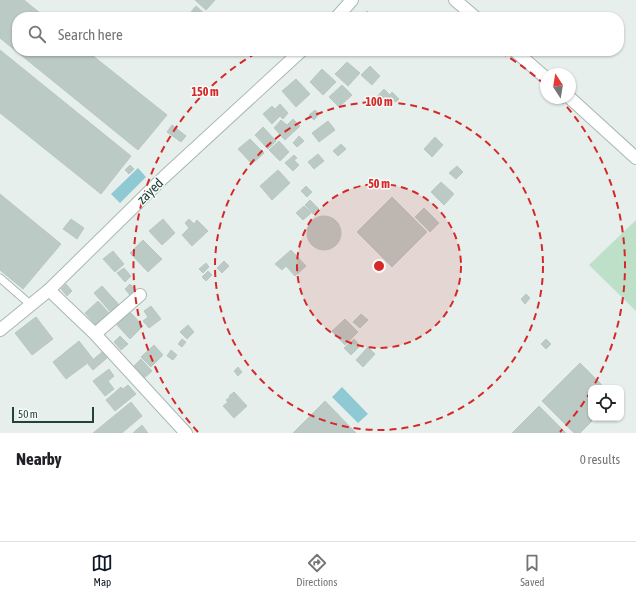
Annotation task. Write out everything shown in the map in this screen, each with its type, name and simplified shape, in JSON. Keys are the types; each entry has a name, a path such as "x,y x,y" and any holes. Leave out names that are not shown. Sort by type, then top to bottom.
{"street":[{"path":"341,12 352,0"},
{"path":"455,0 469,12"},
{"name":"zayed","path":"0,330 49,290 164,177 296,56"},
{"path":"521,56 540,73"},
{"path":"576,103 636,158"},
{"path":"49,290 95,334 186,433"},
{"path":"95,334 140,295"}],"lane":[{"path":"0,278 31,305"}],"green space":[{"path":"636,220 636,311 589,265"}],"water":[{"path":"138,168 146,177 120,203 111,194"},
{"path":"342,387 368,414 358,423 332,397"}],"building":[{"path":"0,0 24,0 39,12 12,12 12,48 0,38"},
{"path":"195,0 215,0 206,10"},
{"path":"196,6 203,12 191,12"},
{"path":"0,50 131,156 101,194 0,113"},
{"path":"22,56 93,56 167,115 138,150"},
{"path":"347,62 360,73 348,86 335,74"},
{"path":"370,66 380,76 372,85 361,75"},
{"path":"322,69 336,82 323,95 310,82"},
{"path":"296,79 310,94 296,107 282,91"},
{"path":"342,85 352,95 339,107 329,97"},
{"path":"384,89 390,95 392,92 399,99 396,102 393,100 387,107 381,101 379,103 375,99"},
{"path":"280,104 288,113 283,119 280,116 272,124 263,114 272,106 275,109"},
{"path":"315,110 319,114 314,120 309,115"},
{"path":"293,119 300,126 285,140 274,128 281,120 287,125"},
{"path":"328,121 335,130 319,142 312,133"},
{"path":"172,125 186,136 181,142 167,132"},
{"path":"263,127 276,141 268,149 255,135"},
{"path":"299,136 304,141 297,147 293,143"},
{"path":"435,137 443,145 432,157 424,149"},
{"path":"250,139 264,153 252,164 238,149"},
{"path":"279,141 289,152 280,161 269,150"},
{"path":"341,144 346,149 338,156 333,151"},
{"path":"318,154 324,161 314,169 308,162"},
{"path":"294,155 297,158 294,160 299,165 293,171 285,163"},
{"path":"130,165 134,169 129,174 125,170"},
{"path":"457,166 463,172 456,179 449,173"},
{"path":"278,170 290,183 272,200 260,186"},
{"path":"441,182 454,194 444,205 431,192"},
{"path":"306,186 312,192 307,197 301,191"},
{"path":"0,194 61,244 23,289 0,270"},
{"path":"392,197 427,232 392,267 357,232"},
{"path":"310,200 319,209 313,214 305,205"},
{"path":"304,206 311,213 303,220 296,213"},
{"path":"424,208 439,223 430,232 415,217"},
{"path":"327,216 336,221 340,226 340,240 336,245 331,249 321,250 317,249 308,240 307,230 308,226 317,217"},
{"path":"71,219 84,228 77,239 63,229"},
{"path":"163,219 175,233 162,245 149,231"},
{"path":"189,219 194,224 197,220 208,231 192,246 182,235 189,228 185,223"},
{"path":"143,240 162,259 148,272 130,253"},
{"path":"291,250 306,266 295,276 286,266 282,270 275,264"},
{"path":"113,251 124,264 115,272 103,259"},
{"path":"224,261 229,266 222,273 217,268"},
{"path":"206,263 209,267 203,273 199,269"},
{"path":"124,268 131,276 125,282 117,273"},
{"path":"208,271 212,275 206,281 202,277"},
{"path":"66,284 72,291 67,296 61,289"},
{"path":"130,284 136,290 130,295 125,289"},
{"path":"102,286 122,308 114,316 94,293"},
{"path":"526,294 530,298 525,304 521,299"},
{"path":"98,301 109,313 96,325 85,313"},
{"path":"151,306 161,319 149,328 143,321 148,317 144,311"},
{"path":"130,312 143,326 130,339 117,325"},
{"path":"361,314 368,320 360,328 353,322"},
{"path":"36,317 53,339 32,355 15,333"},
{"path":"345,319 358,332 345,345 332,331"},
{"path":"188,325 194,332 187,339 180,332"},
{"path":"120,336 128,344 121,350 114,342"},
{"path":"182,339 186,342 182,347 178,344"},
{"path":"354,339 360,346 351,355 344,348"},
{"path":"546,339 551,344 546,349 541,344"},
{"path":"79,341 93,359 66,379 53,362"},
{"path":"154,345 163,355 151,367 141,357"},
{"path":"368,347 375,354 363,367 356,360"},
{"path":"171,350 177,355 173,360 167,356"},
{"path":"102,352 107,358 93,370 88,364"},
{"path":"141,359 152,371 142,380 131,369"},
{"path":"580,363 602,385 588,385 588,421 592,421 580,433 574,433 542,401"},
{"path":"238,367 242,372 238,376 234,371"},
{"path":"109,369 114,376 108,381 114,389 105,396 93,381"},
{"path":"128,385 136,394 115,411 106,400 121,387 123,389"},
{"path":"234,392 247,406 234,418 223,406 228,402 226,400 230,397 229,396"},
{"path":"325,401 356,433 293,433"},
{"path":"131,402 142,416 122,433 93,433"},
{"path":"539,406 566,433 512,433"},
{"path":"142,425 148,433 133,433"}]}
